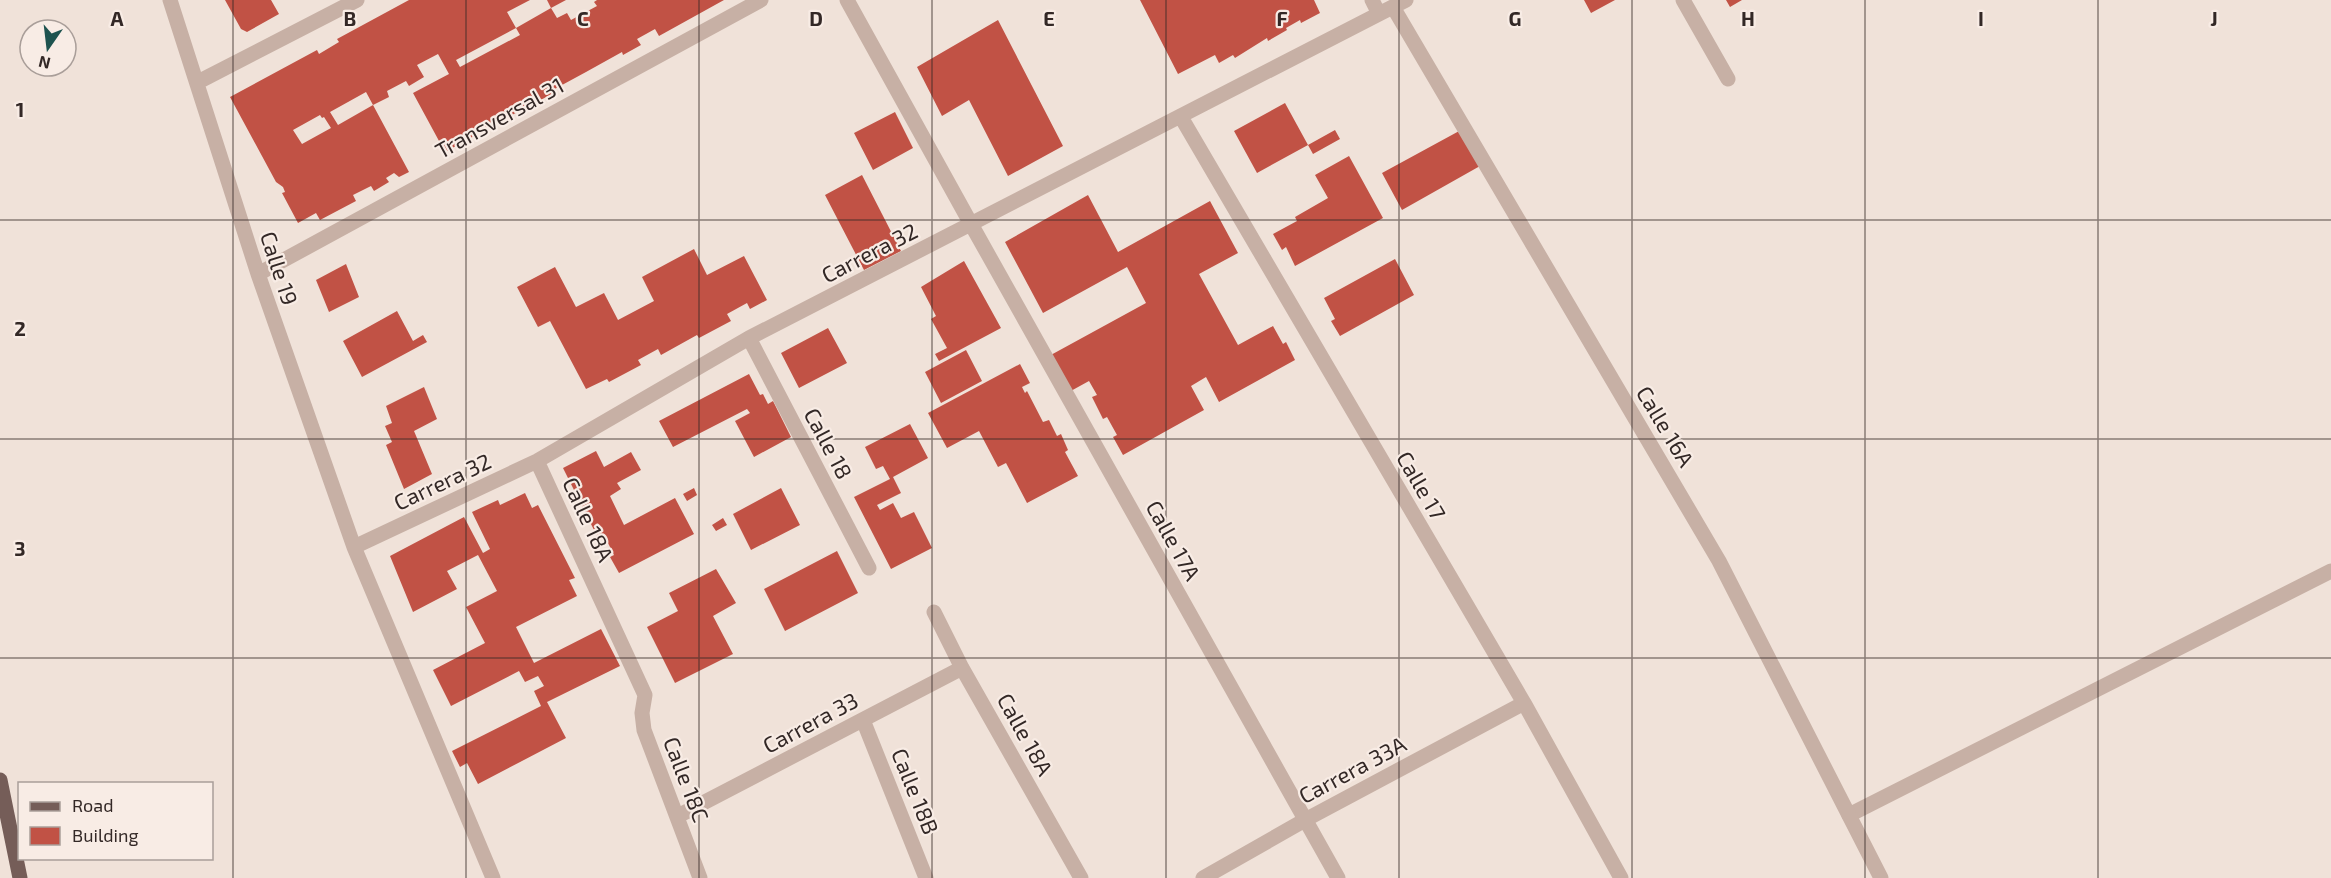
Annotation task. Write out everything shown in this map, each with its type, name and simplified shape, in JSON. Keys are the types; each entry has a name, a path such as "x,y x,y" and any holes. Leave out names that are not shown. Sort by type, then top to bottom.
{"main road":[{"path":"0,780 20,878"}],"street":[{"name":"Calle 19","path":"170,0 258,274 354,547 493,878"},
{"path":"198,82 357,0"},
{"name":"Transversal 31","path":"258,274 761,0"},
{"path":"847,0 971,224"},
{"name":"Calle 16A","path":"1372,0 1393,7 1719,561 1881,878"},
{"path":"1683,0 1728,79"},
{"name":"Carrera 32","path":"354,547 537,461 749,338 1393,7"},
{"name":"Calle 17","path":"1181,117 1524,703 1621,878"},
{"name":"Calle 17A","path":"971,224 1338,878"},
{"name":"Calle 18","path":"749,338 869,568"},
{"name":"Calle 18A","path":"537,461 645,695"},
{"path":"1849,815 2331,570"},
{"name":"Calle 18A","path":"934,612 962,668 1081,878"},
{"name":"Carrera 33","path":"678,816 962,668"},
{"name":"Calle 18C","path":"645,695 642,713 644,730 700,878"},
{"name":"Carrera 33A","path":"1203,878 1305,820 1524,703"},
{"name":"Calle 18B","path":"863,720 926,878"}],"building":[{"path":"225,0 271,0 279,14 247,32 241,29"},
{"path":"409,0 530,0 507,12 516,28 551,8 557,18 567,13 571,20 597,6 594,2 597,0 724,0 659,36 655,29 637,39 641,45 623,55 622,52 551,91 552,94 506,118 501,115 493,119 496,124 445,152 413,93 449,74 438,54 417,65 424,77 409,86 406,81 387,91 389,97 373,105 409,172 399,177 394,173 386,178 389,182 374,191 371,186 353,195 356,201 320,220 316,213 298,223 282,193 285,192 283,187 276,182 230,97 317,50 319,54 339,42 337,39","holes":["516,28 520,35 460,67 456,60","366,92 373,105 338,125 330,112","320,115 331,128 302,144 293,130"]},
{"path":"547,0 566,0 551,8"},
{"path":"1140,0 1314,0 1320,13 1301,23 1300,20 1286,28 1287,30 1268,41 1267,38 1235,58 1233,55 1219,63 1215,55 1178,74"},
{"path":"1584,0 1615,0 1591,13"},
{"path":"1726,0 1742,0 1730,7"},
{"path":"998,20 1063,146 1008,176 969,100 942,116 917,67"},
{"path":"1285,103 1308,145 1257,173 1234,131"},
{"path":"895,112 913,148 873,170 854,133"},
{"path":"1335,130 1340,139 1313,154 1308,145"},
{"path":"1461,130 1480,166 1402,210 1382,173"},
{"path":"1349,156 1383,218 1295,266 1286,247 1282,250 1273,234 1297,221 1295,217 1328,198 1315,175"},
{"path":"862,175 901,251 864,270 825,195"},
{"path":"1088,195 1118,252 1210,201 1238,253 1199,274 1238,345 1273,326 1283,344 1286,342 1295,360 1219,402 1206,377 1191,386 1204,410 1123,455 1113,437 1117,435 1107,417 1103,419 1092,397 1097,395 1089,381 1069,392 1049,356 1146,303 1127,267 1043,313 1005,242"},
{"path":"694,249 707,275 744,256 767,300 750,309 747,303 727,314 731,321 699,338 697,335 661,355 658,349 638,360 641,365 609,382 607,379 586,389 550,321 538,327 517,287 555,267 576,307 604,293 618,320 654,301 642,277"},
{"path":"1395,259 1414,295 1340,336 1331,321 1335,319 1324,298"},
{"path":"964,261 1001,328 939,361 935,354 947,348 931,319 936,316 921,287"},
{"path":"346,264 359,297 329,312 316,280"},
{"path":"397,311 413,341 423,335 427,342 362,377 343,341"},
{"path":"828,328 847,363 799,388 781,353"},
{"path":"966,350 982,381 941,403 925,372"},
{"path":"1020,364 1030,383 1022,387 1025,393 1027,391 1043,422 1049,420 1057,436 1061,434 1068,450 1065,452 1078,476 1027,503 1006,463 998,467 979,431 947,448 928,413"},
{"path":"749,374 760,395 763,394 768,404 773,401 791,437 754,457 735,421 750,413 747,409 673,447 659,421"},
{"path":"424,387 437,419 414,431 432,474 404,489 386,445 392,442 385,426 392,423 386,406"},
{"path":"910,424 928,458 893,477 901,493 877,505 880,510 893,503 901,518 914,512 932,548 891,569 854,497 890,479 883,466 876,469 865,447"},
{"path":"596,451 604,467 631,452 641,470 617,483 621,489 610,496 624,525 675,498 694,534 619,573 610,557 614,555 604,535 598,538 563,468"},
{"path":"694,488 697,495 687,501 683,494"},
{"path":"781,488 800,525 751,550 733,514"},
{"path":"525,493 532,508 538,505 575,578 569,580 577,596 516,627 534,663 601,629 620,666 547,702 566,738 478,784 467,763 460,767 452,751 541,706 534,691 544,686 538,676 525,682 519,671 451,706 433,670 485,643 466,607 497,591 478,555 447,571 457,589 413,612 390,556 464,517 483,553 490,549 472,512 498,500 500,505"},
{"path":"723,518 727,525 716,531 712,525"},
{"path":"837,551 858,593 785,631 764,589"},
{"path":"716,569 736,603 713,616 733,654 675,683 647,627 678,611 669,593"}]}
